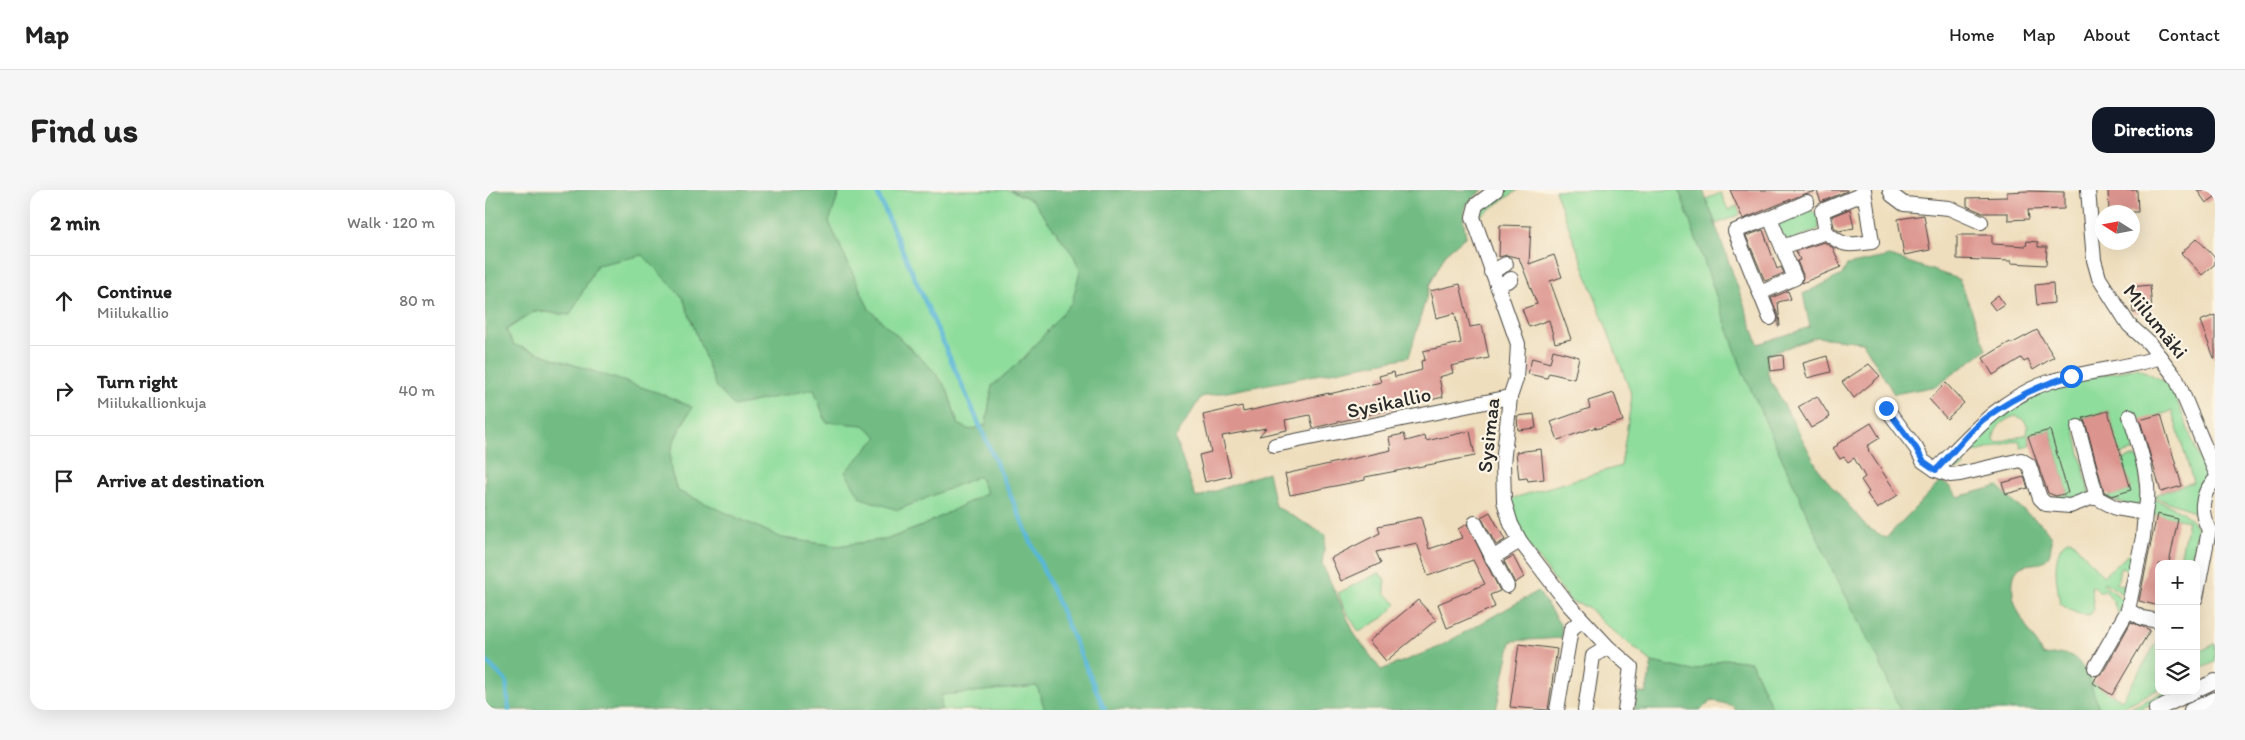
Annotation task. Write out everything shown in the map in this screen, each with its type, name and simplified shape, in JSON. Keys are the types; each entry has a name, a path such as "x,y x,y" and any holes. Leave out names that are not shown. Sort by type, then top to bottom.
{"street":[{"name":"Sysimaa","path":"1495,190 1476,205 1473,211 1474,224 1518,344 1516,379 1511,397 1503,464 1504,501 1511,524 1520,541 1586,625 1631,668 1625,710"},
{"path":"1770,318 1735,231 1770,218 1805,196 1815,209 1822,211 1858,196 1864,190 1872,242 1848,246 1838,242 1826,232 1822,211"},
{"path":"1890,190 1892,195 1904,204 1949,208 1981,222"},
{"name":"Miilumäki","path":"2088,190 2094,260 2099,278 2129,325 2149,344 2176,378 2215,471"},
{"path":"1760,293 1795,278 1770,218"},
{"path":"1782,247 1826,232"},
{"path":"1491,272 1506,264"},
{"path":"1497,286 1511,280"},
{"path":"1936,470 1983,420 2025,392 2047,382 2160,357"},
{"name":"Sysikallio","path":"1275,445 1511,397"},
{"path":"1886,408 1916,448 1923,461 1936,470 1950,476 2021,460 2029,465 2040,498 2046,504 2070,506 2091,498 2097,498 2116,508 2145,513"},
{"path":"2095,668 2128,610 2149,497 2149,483 2130,416"},
{"path":"2078,427 2097,498"},
{"path":"2200,577 2209,530 2204,519 2202,506 2205,494 2215,480"},
{"path":"1475,523 1507,586"},
{"path":"1492,558 1520,541"},
{"path":"2128,610 2142,618 2155,620"},
{"path":"1557,710 1571,629 1586,625"},
{"path":"1585,710 1593,656 1608,647"},
{"path":"2200,688 2215,681"},
{"path":"2160,709 2187,695"},
{"path":"2191,710 2215,699"}],"green space":[{"path":"485,190 840,190 829,222 869,309 934,371 947,389 958,424 970,430 986,425 992,386 1024,358 1072,302 1080,271 1074,256 1032,200 1010,190 1483,190 1471,200 1465,209 1466,236 1446,253 1430,284 1409,357 1201,397 1175,439 1196,498 1268,472 1275,506 1326,535 1322,564 1355,635 1381,670 1437,648 1538,591 1561,626 1562,638 1511,641 1496,710 1045,710 1037,686 941,695 941,710 485,710","holes":["643,255 683,298 716,387 734,406 814,389 826,422 864,425 878,437 845,472 861,498 898,510 979,476 987,493 922,526 888,539 837,546 782,538 678,491 670,466 670,456 675,438 692,407 662,394 514,345 506,330 535,311 570,315 597,265"]},
{"path":"840,190 1010,190 1032,200 1074,256 1080,271 1073,302 1024,358 992,386 986,425 970,430 958,424 947,389 934,371 869,309 829,222"},
{"path":"1504,190 1518,190 1478,217 1485,203"},
{"path":"1555,190 1679,190 1743,372 1831,567 1878,658 1900,710 1773,710 1751,662 1725,659 1692,671 1652,662 1600,620 1588,607 1571,602 1523,538 1510,499 1621,466 1632,396"},
{"path":"1679,190 1703,190 1758,344 1810,327 1803,294 1842,275 1847,265 1890,256 1959,279 1987,349 1937,386 1894,394 1863,342 1816,337 1767,355 1768,375 1820,472 1867,527 1886,538 1941,481 1948,485 1958,497 1998,486 2016,505 2042,525 2051,538 2050,552 2042,562 2025,565 2015,573 2013,581 2014,601 2022,620 2042,655 2066,654 2080,664 2089,679 2100,710 1900,710 1878,658 1831,567 1743,372"},
{"path":"1721,193 1728,210 1737,206 1741,214 1716,224 1706,199"},
{"path":"1806,207 1819,216 1819,229 1786,243 1775,219"},
{"path":"643,254 683,298 716,386 814,389 826,422 864,425 878,437 845,472 898,510 979,476 987,493 922,526 888,539 837,546 782,538 678,491 672,477 670,455 675,438 691,407 662,394 514,345 506,330 535,311 570,315 597,265"},
{"path":"2138,368 2171,385 2207,479 2197,498 2197,515 2183,507 2156,498 2155,495 2193,482 2172,411 2140,421 2135,414 2133,451 2120,454 2108,411 2083,418 2084,424 2074,427 2089,493 2071,502 2045,499 2068,492 2050,430 2028,436 2030,446 2021,448 2019,440 1962,456 1964,467 1954,470 1949,468 1971,440 1984,428 2014,405 2030,396 2063,383","holes":["2016,416 2024,420 2028,426 2027,434 1997,443 1994,441 1997,428 2007,419"]},
{"path":"2136,457 2140,460 2141,502 2135,506 2104,498 2103,493 2106,497 2131,490 2122,460"},
{"path":"2153,499 2179,510 2188,517 2198,529 2191,560 2180,560 2188,521 2152,514"},
{"path":"2068,540 2072,541 2103,576 2135,549 2132,570 2120,568 2117,584 2129,587 2126,596 2104,582 2104,585 2124,600 2119,616 2113,602 2104,589 2103,592 2099,592 2093,586 2091,587 2094,609 2091,614 2083,615 2074,612 2060,603 2056,578 2057,560 2062,545"},
{"path":"1379,573 1385,580 1385,593 1397,604 1383,618 1359,632 1343,606 1338,593"},
{"path":"2215,644 2215,662 2200,669 2200,651"},
{"path":"2155,646 2155,691 2116,710 2100,710 2083,667 2089,669 2093,683 2122,700"},
{"path":"1725,659 1751,662 1773,710 1735,710 1733,706 1712,700 1700,710 1634,710 1637,692 1646,693 1652,662 1692,671"},
{"path":"1037,686 1045,710 941,710 941,695"},
{"path":"2158,695 2170,695 2138,710 2126,710"}],"building":[{"path":"1730,190 1847,191 1821,202 1817,191 1804,194 1743,219"},
{"path":"2108,190 2137,190 2138,205 2109,205"},
{"path":"2197,190 2215,190 2215,197 2206,203"},
{"path":"2007,192 2064,192 2064,209 2028,210 2029,219 2008,220 2008,213 1983,213 1967,206 1967,198 2007,197"},
{"path":"1850,209 1854,228 1839,231 1834,227 1832,216"},
{"path":"1924,215 1930,250 1904,255 1898,219"},
{"path":"1500,225 1531,226 1529,264 1554,255 1562,277 1550,281 1571,339 1555,343 1549,320 1529,327 1522,309 1537,304 1519,258 1507,255 1499,257"},
{"path":"1763,230 1777,269 1781,267 1784,273 1765,281 1746,236"},
{"path":"1957,235 1992,235 1992,244 2026,246 2027,241 2038,242 2038,247 2047,247 2046,265 2011,263 2011,261 1957,259"},
{"path":"2197,238 2215,258 2215,264 2202,275 2181,253"},
{"path":"1824,242 1833,248 1841,267 1802,283 1803,275 1797,261 1800,260 1796,251"},
{"path":"2053,283 2054,303 2037,305 2035,285"},
{"path":"1460,284 1470,327 1482,325 1489,358 1451,366 1453,373 1439,377 1443,397 1313,428 1310,415 1285,420 1287,430 1259,436 1266,428 1222,436 1231,476 1205,482 1199,455 1211,452 1203,415 1242,406 1243,412 1381,382 1379,376 1394,372 1395,377 1422,370 1421,361 1425,360 1423,351 1461,343 1455,313 1436,318 1430,291"},
{"path":"2150,285 2152,311 2133,313 2131,287"},
{"path":"1788,291 1791,299 1778,302 1780,326 1778,326 1778,315 1771,298"},
{"path":"1998,295 2004,304 1995,310 1989,302"},
{"path":"2215,315 2215,358 2214,358 2200,321"},
{"path":"2037,330 2054,357 2033,370 2028,360 2024,362 2021,358 1993,375 1983,358 2010,342 2011,344"},
{"path":"1553,350 1579,357 1574,379 1549,373 1547,378 1528,374 1532,358 1550,363"},
{"path":"1783,355 1784,369 1771,371 1769,357"},
{"path":"1827,356 1831,372 1807,378 1803,363"},
{"path":"1869,364 1880,376 1854,398 1842,382"},
{"path":"1946,383 1964,403 1947,419 1929,399"},
{"path":"1614,393 1623,421 1596,429 1596,427 1558,440 1551,422 1590,408 1588,401"},
{"path":"1817,396 1830,417 1811,428 1798,407"},
{"path":"2108,411 2131,490 2112,496 2104,492 2083,418"},
{"path":"1534,414 1536,428 1518,430 1517,416"},
{"path":"2161,414 2182,486 2161,492 2140,420"},
{"path":"1871,423 1880,438 1867,446 1868,450 1898,495 1877,509 1867,494 1869,492 1861,480 1865,477 1854,458 1848,462 1844,457 1840,459 1833,448"},
{"path":"2050,430 2068,493 2056,496 2048,493 2028,436"},
{"path":"1470,431 1475,456 1365,477 1365,480 1290,495 1285,474 1391,450 1389,437 1404,434 1406,441 1425,436 1426,441"},
{"path":"1541,449 1544,479 1528,481 1527,478 1519,479 1516,452"},
{"path":"2024,477 2028,488 2006,494 2002,483"},
{"path":"1490,512 1505,540 1496,545 1481,517"},
{"path":"2157,514 2178,519 2170,560 2155,560 2155,605 2139,601"},
{"path":"1421,517 1429,549 1462,538 1458,529 1467,524 1500,591 1490,595 1495,607 1447,628 1438,604 1485,584 1473,560 1428,576 1417,543 1376,552 1381,563 1341,581 1331,558 1380,533 1378,526"},
{"path":"1513,556 1524,577 1515,583 1504,561"},
{"path":"1418,600 1436,620 1386,661 1369,641"},
{"path":"2131,622 2150,630 2112,695 2093,683 2097,676 2103,672"},
{"path":"1519,644 1557,649 1548,710 1510,707"}],"waterway":[{"path":"876,190 1105,710"},
{"path":"485,660 506,681 509,710"}],"route":[{"path":"1886,408 1916,448 1923,461 1936,470 1983,420 2025,392 2047,382 2071,376"}]}
